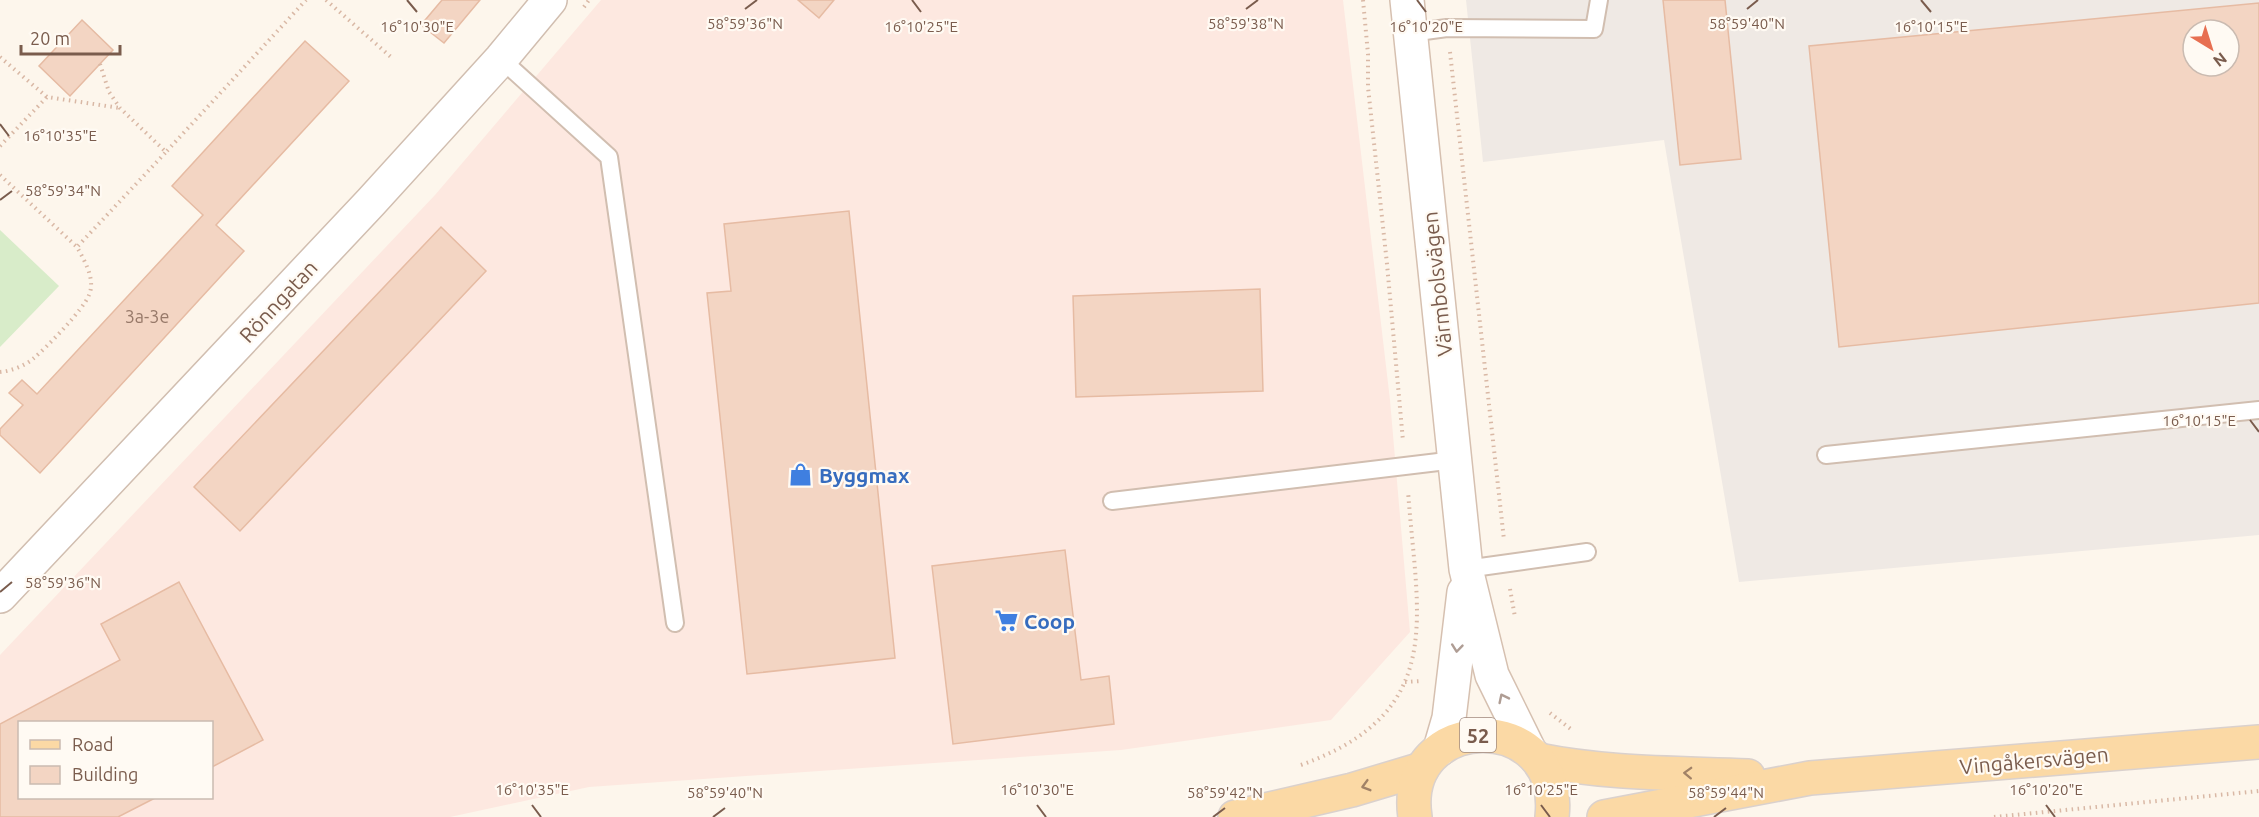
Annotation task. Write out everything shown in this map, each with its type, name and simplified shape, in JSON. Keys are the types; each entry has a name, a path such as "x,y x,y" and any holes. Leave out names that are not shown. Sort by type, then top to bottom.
{"main road":[{"name":"Vingåkersvägen","path":"1235,817 1352,790 1431,759 1464,737 1482,734 1505,737 1533,755 1577,768 1810,778"},
{"name":"Vingåkersvägen","path":"1604,817 1810,778 2259,742"},
{"path":"1533,755 1550,783 1553,800 1552,817"},
{"path":"1415,817 1414,791 1431,759"}],"street":[{"name":"Rönngatan","path":"0,596 363,210 501,59 550,0"},
{"name":"Värmbolsvägen","path":"1407,0 1466,569 1492,675 1533,755"},
{"name":"Värmbolsvägen","path":"1431,759 1449,718 1466,569"}],"lane":[{"path":"1410,33 1447,28 1594,29 1599,0"},
{"path":"501,59 609,157 675,623"},
{"path":"1826,455 2259,410"},
{"path":"1112,501 1455,460"},
{"path":"1466,569 1587,552"}],"path":[{"path":"77,247 306,0"},
{"path":"326,0 390,57"},
{"path":"1291,767 1330,754 1365,734 1381,718 1405,682 1415,652 1418,628 1406,466 1368,87 1368,54 1363,0"},
{"path":"1447,28 1506,564 1515,620"},
{"path":"0,57 47,97 120,108"},
{"path":"100,64 109,92 120,108 166,152"},
{"path":"0,146 47,97"},
{"path":"0,175 77,247 89,269 90,294 33,359 9,371 0,372"},
{"path":"1547,710 1568,728 1577,732"},
{"path":"1994,817 2259,791"}],"shaded area":[{"path":"601,0 1343,0 1390,400 1410,632 1331,720 1121,750 589,787 450,817 0,817 0,655 435,195"},
{"path":"1466,0 2259,0 2259,535 1739,582 1664,140 1483,162"}],"green space":[{"path":"0,230 59,286 0,347"}],"building":[{"path":"442,0 480,0 444,43 421,25"},
{"path":"798,0 834,0 819,18"},
{"path":"1663,0 1725,0 1741,159 1680,165"},
{"path":"2259,3 2259,303 1839,347 1809,46"},
{"path":"82,20 113,50 70,96 39,66"},
{"path":"305,41 349,81 216,225 244,251 40,473 0,435 0,429 23,405 9,393 22,380 37,394 203,215 172,186"},
{"name":"Byggmax","path":"849,211 895,658 747,674 707,293 731,291 724,224"},
{"path":"441,227 486,271 240,531 194,487"},
{"path":"1260,289 1263,391 1076,397 1073,296"},
{"name":"Coop","path":"1065,550 1081,680 1109,676 1114,724 953,744 932,566"},
{"path":"179,582 263,740 213,766 213,721 18,721 18,799 153,799 118,817 0,817 0,724 120,660 101,624"}],"place":[{"name":"Byggmax","path":"801,475"},
{"name":"Coop","path":"1006,621"}]}
